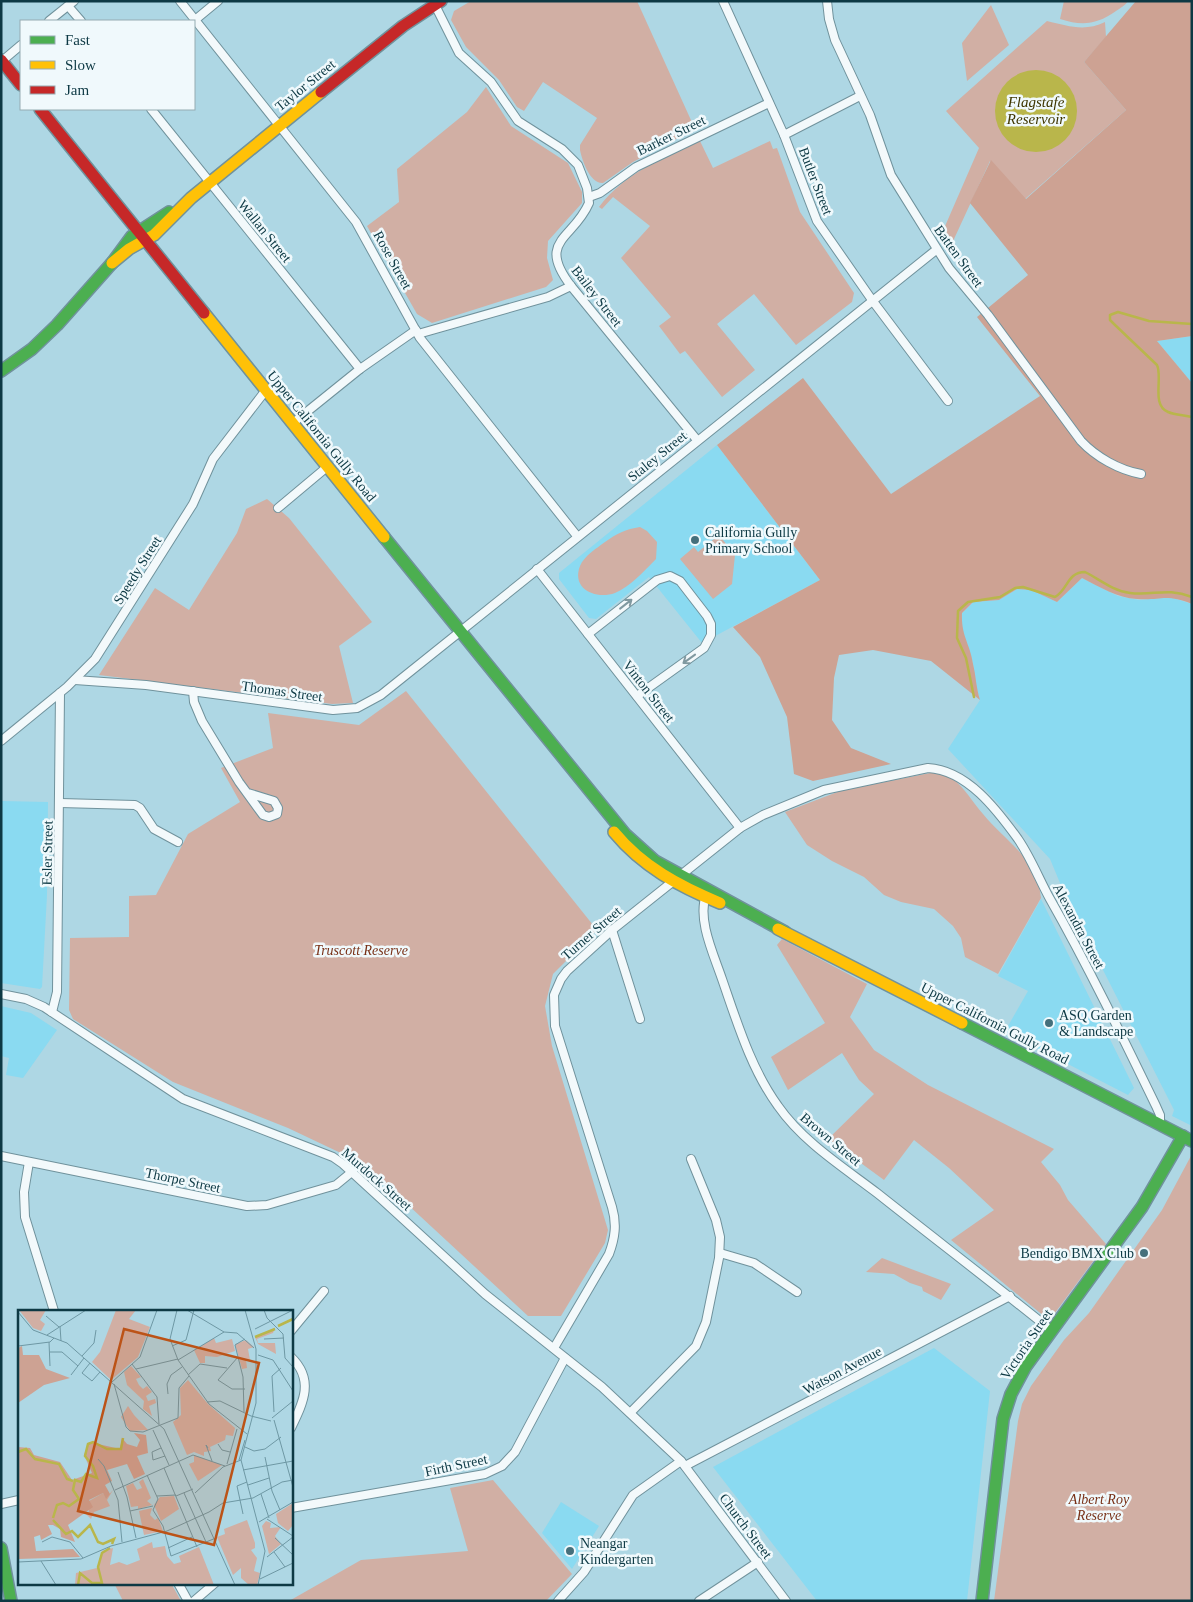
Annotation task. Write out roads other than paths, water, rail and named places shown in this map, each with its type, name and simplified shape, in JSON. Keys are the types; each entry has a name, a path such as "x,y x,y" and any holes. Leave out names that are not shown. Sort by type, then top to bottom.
{"street":[{"name":"Rose Street","path":"180,1 361,228 417,332 577,536"},
{"path":"195,20 218,1"},
{"name":"Butler Street","path":"723,1 784,135 817,221 872,300 948,402"},
{"name":"Batten Street","path":"827,1 831,28 870,115 891,175 936,250 988,315 1029,373 1085,445 1116,466 1129,472 1141,474"},
{"path":"436,2 459,54 489,79 523,125 554,143 574,160 585,180 589,197"},
{"name":"Taylor Street","path":"1,371 48,335 112,263 142,235 154,235 210,182 403,26 436,2"},
{"path":"51,20 71,4 80,20"},
{"path":"20,46 2,61 20,84"},
{"path":"784,135 860,96"},
{"name":"Barker Street","path":"589,197 600,193 647,161 769,103"},
{"name":"Upper California Gully Road","path":"41,110 580,781 624,844 643,862 785,932 1187,1138"},
{"name":"Wallan Street","path":"152,110 360,369"},
{"name":"Bailey Street","path":"589,197 586,209 562,239 556,252 558,265 571,286 697,440"},
{"name":"Staley Street","path":"460,632 577,536 936,250"},
{"path":"293,423 360,369 417,332 548,297 571,286"},
{"name":"Speedy Street","path":"1,741 75,680 106,643 185,518 198,495 212,459 266,390"},
{"path":"278,508 327,467"},
{"name":"Vinton Street","path":"537,569 740,828"},
{"path":"588,634 657,580 670,576 680,581 710,620 712,629 708,640 699,652 637,696"},
{"name":"Thomas Street","path":"75,680 140,684 333,710 350,709 364,705 381,695 460,632"},
{"path":"193,691 194,702 202,721 234,774 248,793"},
{"name":"Esler Street","path":"52,1012 57,992 60,694"},
{"name":"Turner Street","path":"554,1348 609,1254 614,1240 615,1226 614,1213 555,1026 554,996 561,979 567,971 612,930 740,828 763,815 832,788 937,768"},
{"name":"Alexandra Street","path":"937,768 956,775 976,792 1004,821 1027,853 1088,967 1156,1106 1160,1116 1160,1124"},
{"path":"60,803 135,804 140,808 154,830 178,842"},
{"name":"Brown Street","path":"707,894 707,930 733,1009 765,1087 778,1107 791,1123 831,1158 1010,1296 1052,1331"},
{"path":"612,930 640,1019"},
{"name":"Murdock Street","path":"1,994 33,1001 184,1099 333,1156 353,1171 485,1294 554,1348 630,1413 683,1464"},
{"name":"Victoria Street","path":"982,1601 1003,1419 1018,1381 1142,1207 1187,1138"},
{"name":"Thorpe Street","path":"1,1156 247,1206 267,1205 336,1185 353,1171"},
{"path":"630,1413 699,1342 708,1316 720,1253 718,1226 691,1159"},
{"path":"28,1162 24,1192 25,1217 54,1310"},
{"path":"720,1253 754,1263 797,1292"},
{"path":"292,1330 324,1291"},
{"name":"Watson Avenue","path":"558,1601 584,1572 630,1498 683,1464 1010,1296"},
{"path":"292,1358 304,1374 306,1390 304,1400 292,1426"},
{"name":"Firth Street","path":"292,1508 485,1474 502,1466 515,1452 566,1358"},
{"name":"Church Street","path":"683,1464 786,1601"},
{"path":"1,1504 18,1500"},
{"path":"1,1548 11,1601"},
{"path":"699,1601 758,1562"},
{"path":"179,1584 188,1601"},
{"path":"194,1601 214,1584"}],"water":[{"name":"Flagstafe Reservoir","path":"1036,70 1052,73 1065,82 1074,95 1077,111 1074,127 1065,140 1052,149 1036,152 1020,149 1007,140 998,127 995,111 998,95 1007,82 1020,73"}],"waterway":[{"path":"1192,324 1149,321 1118,312 1110,315 1110,320 1157,365 1159,397 1163,409 1171,413 1192,417"},
{"path":"974,697 966,658 957,638 958,611 968,602 1000,597 1015,588 1023,587 1055,597 1063,590 1071,578 1085,572 1124,592 1138,594 1167,592 1192,597"}],"place":[{"name":"California Gully Primary School","path":"695,540"},
{"name":"ASQ Garden & Landscape","path":"1049,1023"},
{"name":"Bendigo BMX Club","path":"1144,1253"},
{"name":"Neangar Kindergarten","path":"570,1551"}],"park label":[{"name":"Truscott Reserve","path":"361,950"},
{"name":"Albert Roy Reserve","path":"1099,1508"}]}
